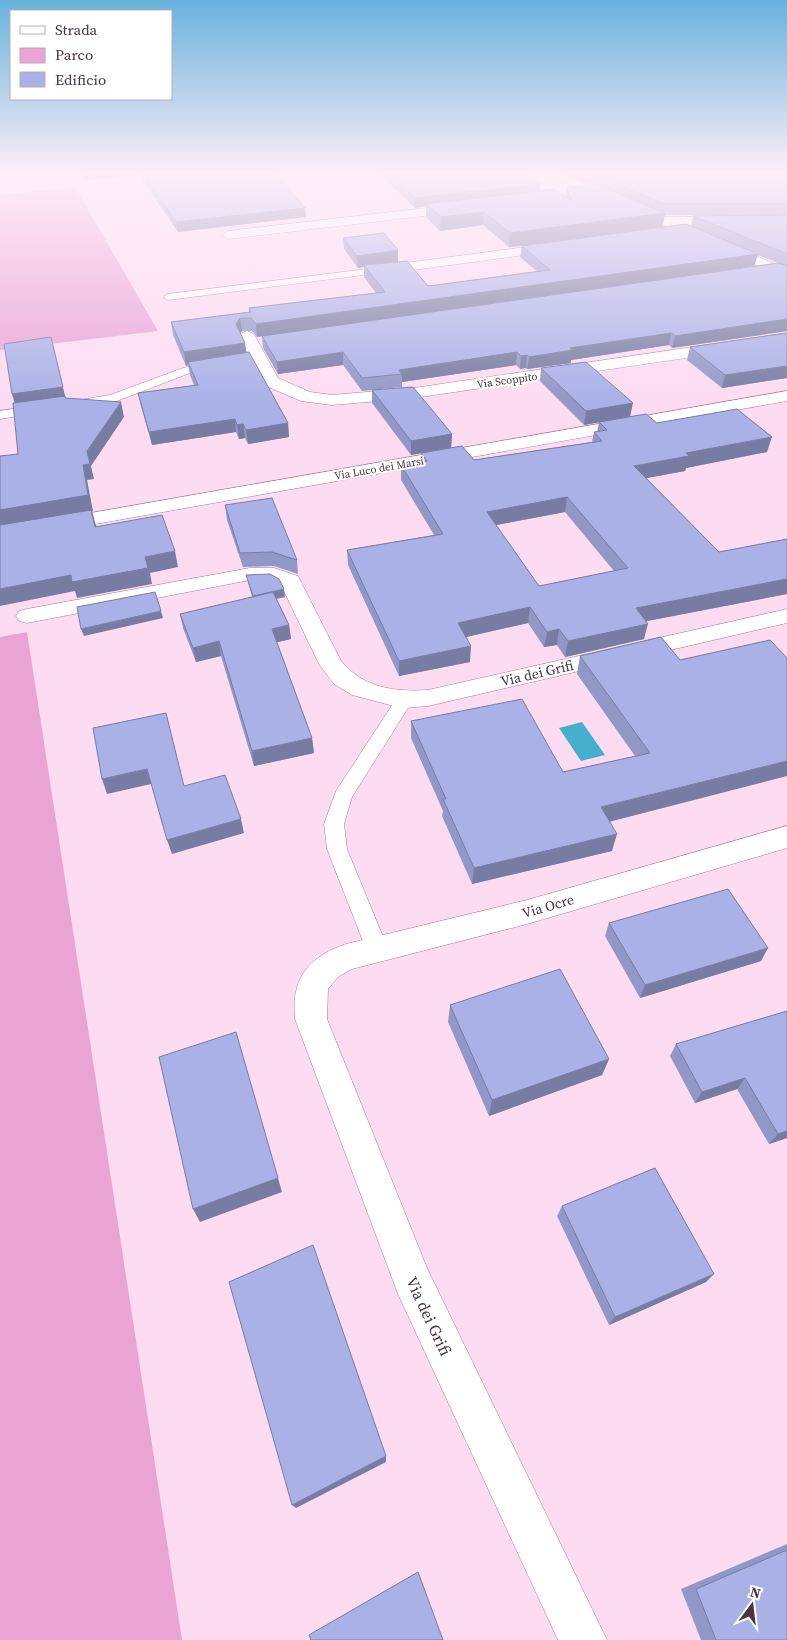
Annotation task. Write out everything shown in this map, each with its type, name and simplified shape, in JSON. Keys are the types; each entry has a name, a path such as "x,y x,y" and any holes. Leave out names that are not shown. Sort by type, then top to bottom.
{"street":[{"path":"383,270 547,249"},
{"path":"729,249 778,268"},
{"path":"744,274 778,268"},
{"name":"Via Scoppito","path":"253,341 254,360 272,382 282,388 314,398 343,400 414,394 787,338"},
{"name":"Via Luco dei Marsi","path":"0,535 787,396"},
{"name":"Via dei Grifi","path":"27,616 250,574 274,574 290,581 331,664 342,678 376,694 404,700 428,698 787,616"},
{"name":"Via Ocre","path":"314,980 334,962 377,949 527,912 787,837"},
{"name":"Via dei Grifi","path":"314,980 310,994 312,1019 412,1280 583,1640"}],"lane":[{"path":"168,297 383,270"},
{"path":"0,415 102,400 187,370 231,363"},
{"path":"377,949 337,849 334,824 343,796 404,700"}],"green space":[{"path":"0,249 110,249 158,331 0,350"},
{"path":"27,632 182,1640 0,1640 0,637"}],"water":[{"path":"582,722 605,755 581,761 559,728"}],"building":[{"path":"351,249 398,250 357,256"},
{"path":"525,249 745,249 758,254 256,324 251,318 240,318 236,324 245,343 184,352 171,322 251,312 249,308 385,292 364,265 407,261 428,286 550,270"},
{"path":"773,249 787,249 787,254"},
{"path":"778,263 787,266 787,319 675,336 671,333 570,348 573,350 529,357 527,355 521,356 517,352 399,370 402,374 362,378 343,352 277,362 262,336"},
{"path":"787,333 787,366 725,375 690,347"},
{"path":"51,337 63,387 12,394 4,344"},
{"path":"249,352 288,423 246,430 243,424 237,425 235,419 149,432 138,393 198,385 188,362"},
{"path":"586,362 633,403 586,411 541,368"},
{"path":"413,387 452,434 411,441 372,390"},
{"path":"65,396 65,398 121,402 87,451 90,464 83,465 88,495 0,510 0,456 18,454 13,403"},
{"path":"737,409 772,437 686,453 689,456 634,466 719,552 787,539 787,579 636,608 648,624 568,641 559,629 547,632 530,607 458,623 471,646 399,661 347,550 443,534 401,465 427,461 421,453 462,446 474,460 602,441 594,432 607,430 599,422 646,414 657,423","holes":["567,497 628,568 539,586 487,512"]},
{"path":"272,498 297,560 272,552 240,553 225,505"},
{"path":"91,510 95,527 162,515 175,551 145,557 148,568 72,582 71,575 0,589 0,525"},
{"path":"270,574 279,579 284,589 253,596 246,575"},
{"path":"155,592 161,611 81,629 77,607"},
{"path":"273,592 289,625 272,629 312,738 252,751 219,641 193,648 180,614"},
{"path":"661,637 680,660 770,640 787,658 787,761 601,807 617,834 474,868 411,721 522,699 563,772 650,753 580,656"},
{"path":"166,713 184,786 225,775 241,819 167,840 147,769 102,779 93,728"},
{"path":"728,889 768,948 645,985 609,923"},
{"path":"560,969 609,1059 492,1100 450,1005"},
{"path":"787,1011 787,1131 778,1134 745,1078 702,1092 676,1044"},
{"path":"236,1032 278,1178 193,1209 159,1057"},
{"path":"655,1168 714,1274 615,1317 562,1206"},
{"path":"313,1245 386,1456 292,1505 229,1282"},
{"path":"787,1550 787,1640 716,1640 696,1589"},
{"path":"418,1572 443,1640 311,1640 309,1635"}]}
